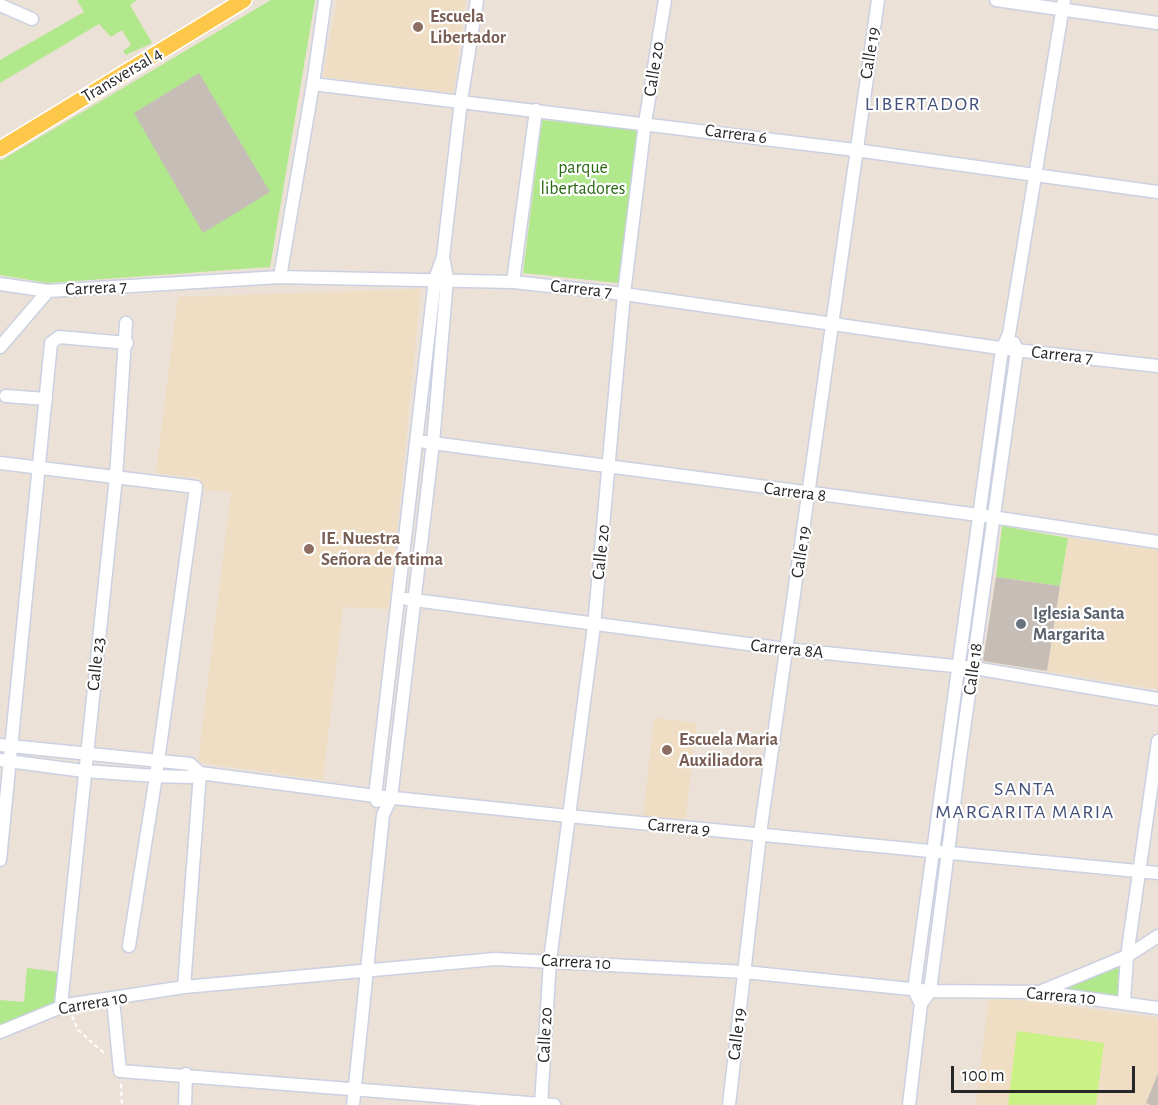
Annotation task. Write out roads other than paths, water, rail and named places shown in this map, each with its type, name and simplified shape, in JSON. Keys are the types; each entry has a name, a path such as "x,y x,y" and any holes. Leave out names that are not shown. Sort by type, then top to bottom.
{"main road":[{"name":"Transversal 4","path":"0,148 244,0"}],"street":[{"path":"280,277 314,84 325,0"},
{"path":"353,1105 383,815 391,798 433,443 443,257 461,101 477,0"},
{"name":"Calle 20","path":"545,1105 550,960 594,626 624,294 645,123 665,0"},
{"name":"Calle 19","path":"729,1105 760,834 810,494 855,150 878,0"},
{"path":"996,0 1063,5 1158,23"},
{"path":"0,5 32,20"},
{"name":"Calle 18","path":"914,990 1002,349 1009,334 1063,5"},
{"name":"Carrera 6","path":"314,84 645,123 1158,192"},
{"path":"513,282 536,110"},
{"name":"Carrera 7","path":"0,284 48,291 280,277 513,282 624,294 1017,351 1158,366"},
{"path":"383,815 375,796 417,441 441,279"},
{"path":"0,346 48,291"},
{"name":"Calle 23","path":"64,1005 84,771 116,477 127,343 126,323"},
{"path":"1009,334 1017,351"},
{"path":"0,860 5,746 40,468 51,343 59,338 127,343"},
{"name":"Calle 18","path":"909,1105 921,1004 930,991 1017,351"},
{"path":"6,396 46,399"},
{"path":"991,429 1006,431"},
{"name":"Carrera 8","path":"417,441 994,517 1158,542"},
{"path":"0,463 196,487 156,776 129,946"},
{"path":"969,589 984,591"},
{"name":"Carrera 8A","path":"399,598 594,626 974,668 1158,699"},
{"path":"1124,1002 1127,956 1158,741"},
{"path":"5,746 190,764 200,773"},
{"path":"945,756 960,758"},
{"path":"5,760 84,771 156,776 190,777 200,773"},
{"path":"184,987 200,773"},
{"name":"Carrera 9","path":"200,773 391,798 1158,873"},
{"path":"1041,992 1127,956 1158,936"},
{"name":"Carrera 10","path":"0,1032 64,1005 184,987 495,959 550,960 745,972 930,991 1041,992 1158,1008"},
{"path":"914,990 921,1004"},
{"path":"113,999 120,1071 186,1074 545,1105"},
{"path":"185,1105 186,1074"}],"place":[{"name":"Escuela Libertador","path":"418,27"},
{"name":"IE. Nuestra Señora de fatima","path":"309,549"},
{"name":"Iglesia Santa Margarita","path":"1021,624"},
{"name":"Escuela Maria Auxiliadora","path":"667,750"}],"district":[{"name":"LIBERTADOR","path":"923,104"},
{"name":"SANTA MARGARITA MARIA","path":"1025,800"}],"park label":[{"name":"parque libertadores","path":"583,178"}]}
